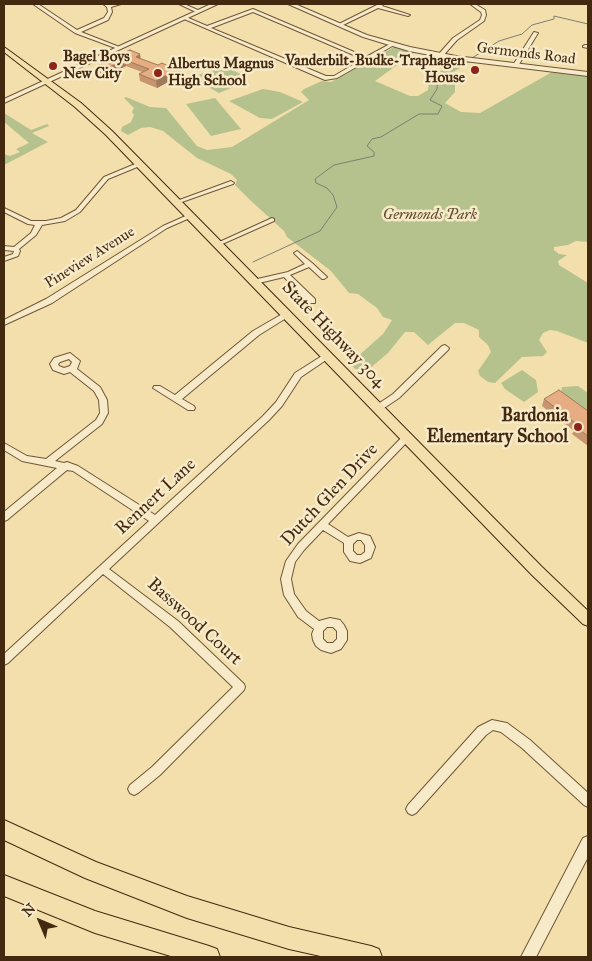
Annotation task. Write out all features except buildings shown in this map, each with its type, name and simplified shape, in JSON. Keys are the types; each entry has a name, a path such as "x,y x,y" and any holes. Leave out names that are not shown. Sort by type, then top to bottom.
{"highway":[{"path":"4,830 92,871 187,907 289,938 371,957"},
{"path":"4,886 103,924 209,957"}],"main road":[{"name":"State Highway 304","path":"4,49 92,118 140,164 537,571 588,620"}],"street":[{"path":"35,4 77,32 120,48"},
{"path":"77,32 106,19 110,12 107,5 119,4"},
{"path":"181,4 198,11"},
{"path":"4,101 215,4"},
{"name":"Germonds Road","path":"291,4 392,45 440,56 588,74"},
{"path":"440,56 453,40 482,21 483,11 472,4"},
{"path":"339,25 380,5 408,15"},
{"path":"207,28 253,10 368,60"},
{"path":"184,18 328,78 368,60 392,45"},
{"path":"516,65 536,33"},
{"path":"4,210 24,221 39,224 55,222 73,215 106,178 140,164"},
{"path":"177,202 231,183"},
{"name":"Pineview Avenue","path":"4,323 44,304 165,227 190,216"},
{"path":"218,244 272,220"},
{"path":"4,248 15,248 32,236 39,224"},
{"path":"4,258 15,256 17,251 15,248"},
{"path":"297,253 324,277"},
{"path":"255,282 274,275 285,274 310,264"},
{"path":"285,274 312,301"},
{"path":"176,400 256,333 287,315"},
{"path":"378,408 396,396 446,348"},
{"name":"Rennert Lane","path":"4,660 279,404 298,375 328,356"},
{"path":"47,463 99,422 104,413 103,400 97,390 72,369"},
{"path":"157,388 191,408"},
{"name":"Dutch Glen Drive","path":"319,627 294,605 289,596 286,578 293,556 407,438"},
{"path":"4,446 25,459 67,465 80,470 155,520"},
{"path":"4,517 67,465"},
{"path":"322,525 348,542"},
{"name":"Basswood Court","path":"103,569 174,624 240,687 156,771 134,789"},
{"path":"412,809 482,731 492,725 503,728 526,744 588,801"},
{"path":"530,954 588,844"}],"green space":[{"name":"Germonds Park","path":"394,47 415,52 375,81 410,96 418,96 428,90 430,76 463,61 470,62 450,74 449,79 455,83 455,92 445,103 461,112 480,113 552,72 588,76 588,242 576,241 568,245 554,247 554,250 559,254 567,255 558,261 559,265 588,283 588,343 550,330 543,333 539,340 547,352 543,356 522,357 495,383 488,382 480,376 478,371 491,352 488,345 479,337 479,330 464,323 455,323 428,345 414,332 405,332 388,353 362,375 351,365 357,357 383,334 392,320 383,317 377,308 358,294 349,293 331,271 287,237 284,231 235,185 237,180 231,174 197,158 163,131 150,127 141,128 128,135 121,131 122,127 131,122 134,115 132,112 134,108 124,98 126,97 150,107 166,108 197,146 207,150 232,147 309,100 301,92 304,89 322,81 331,82"},
{"path":"223,65 242,75 244,79 236,86 219,93 195,80 194,77"},
{"path":"263,89 280,92 303,102 272,119 260,118 229,101"},
{"path":"215,98 241,129 211,136 186,104"},
{"path":"4,113 31,130 47,124 49,126 32,133 48,142 4,165 4,154 10,156 20,152 16,149 29,143 4,122"},
{"path":"522,370 536,380 538,392 524,402 505,389 501,383"},
{"path":"578,386 588,393 588,413 561,392 562,387"}],"waterway":[{"path":"472,58 499,41 522,34 532,25 554,19 554,16 588,24"},
{"path":"253,262 320,231 337,207 333,195 327,188 316,183 315,179 334,165 374,156 374,152 367,146 372,139 381,137 419,114 438,114 442,106 430,100 437,89 438,76 467,61"}],"place":[{"name":"Bagel Boys New City","path":"53,66"},
{"name":"Vanderbilt-Budke-Traphagen House","path":"475,70"},
{"name":"Albertus Magnus High School","path":"158,73"},
{"name":"Bardonia Elementary School","path":"578,427"}]}
